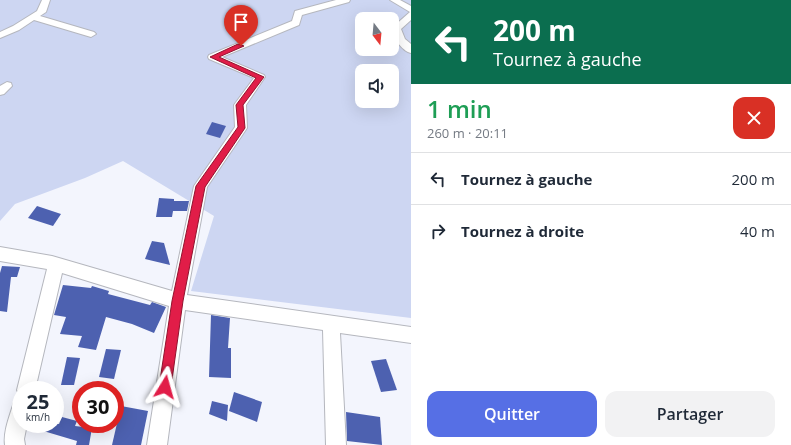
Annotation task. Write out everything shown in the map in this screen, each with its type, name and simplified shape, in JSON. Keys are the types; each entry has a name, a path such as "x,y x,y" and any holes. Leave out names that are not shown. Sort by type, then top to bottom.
{"street":[{"path":"0,35 16,28 41,12 46,0"},
{"path":"157,445 178,301 200,186 241,128 240,105 260,77 213,57 296,23 298,13 346,0"},
{"path":"394,0 411,10"},
{"path":"411,15 396,28 401,40 411,50"},
{"path":"33,17 91,34"},
{"path":"0,254 52,263 178,301 411,335"},
{"path":"28,381 56,265"},
{"path":"331,324 336,445"},
{"path":"15,445 14,440 16,433"}],"shaded area":[{"path":"0,0 411,0 411,318 191,291 214,216 123,161 85,178 15,204 0,221"}],"building":[{"path":"212,122 226,126 220,138 206,134"},
{"path":"159,198 174,199 174,201 189,201 187,211 173,211 172,217 156,217"},
{"path":"37,206 61,214 53,226 28,218"},
{"path":"152,241 164,243 170,265 145,259"},
{"path":"2,266 20,267 17,277 11,277 7,312 0,311 0,273"},
{"path":"63,285 91,288 92,286 109,291 108,294 150,305 152,302 166,307 154,333 132,324 106,317 96,350 78,347 82,336 60,334 66,317 54,315"},
{"path":"211,315 230,318 228,348 231,348 231,378 209,377"},
{"path":"106,349 121,350 114,379 99,377"},
{"path":"67,357 80,358 75,381 72,381 72,385 64,385 64,381 62,381"},
{"path":"386,359 397,390 381,392 371,361"},
{"path":"234,392 262,402 257,422 229,411"},
{"path":"212,401 228,405 227,421 209,414"},
{"path":"124,407 148,411 141,445 112,445 115,433 124,433"},
{"path":"346,412 380,417 382,445 347,441"},
{"path":"64,418 72,420 72,433 91,433 89,445 76,445 77,441 50,433 64,433"}],"route":[{"path":"165,387 178,301 200,186 241,128 240,105 260,77 213,57 241,46"}]}
